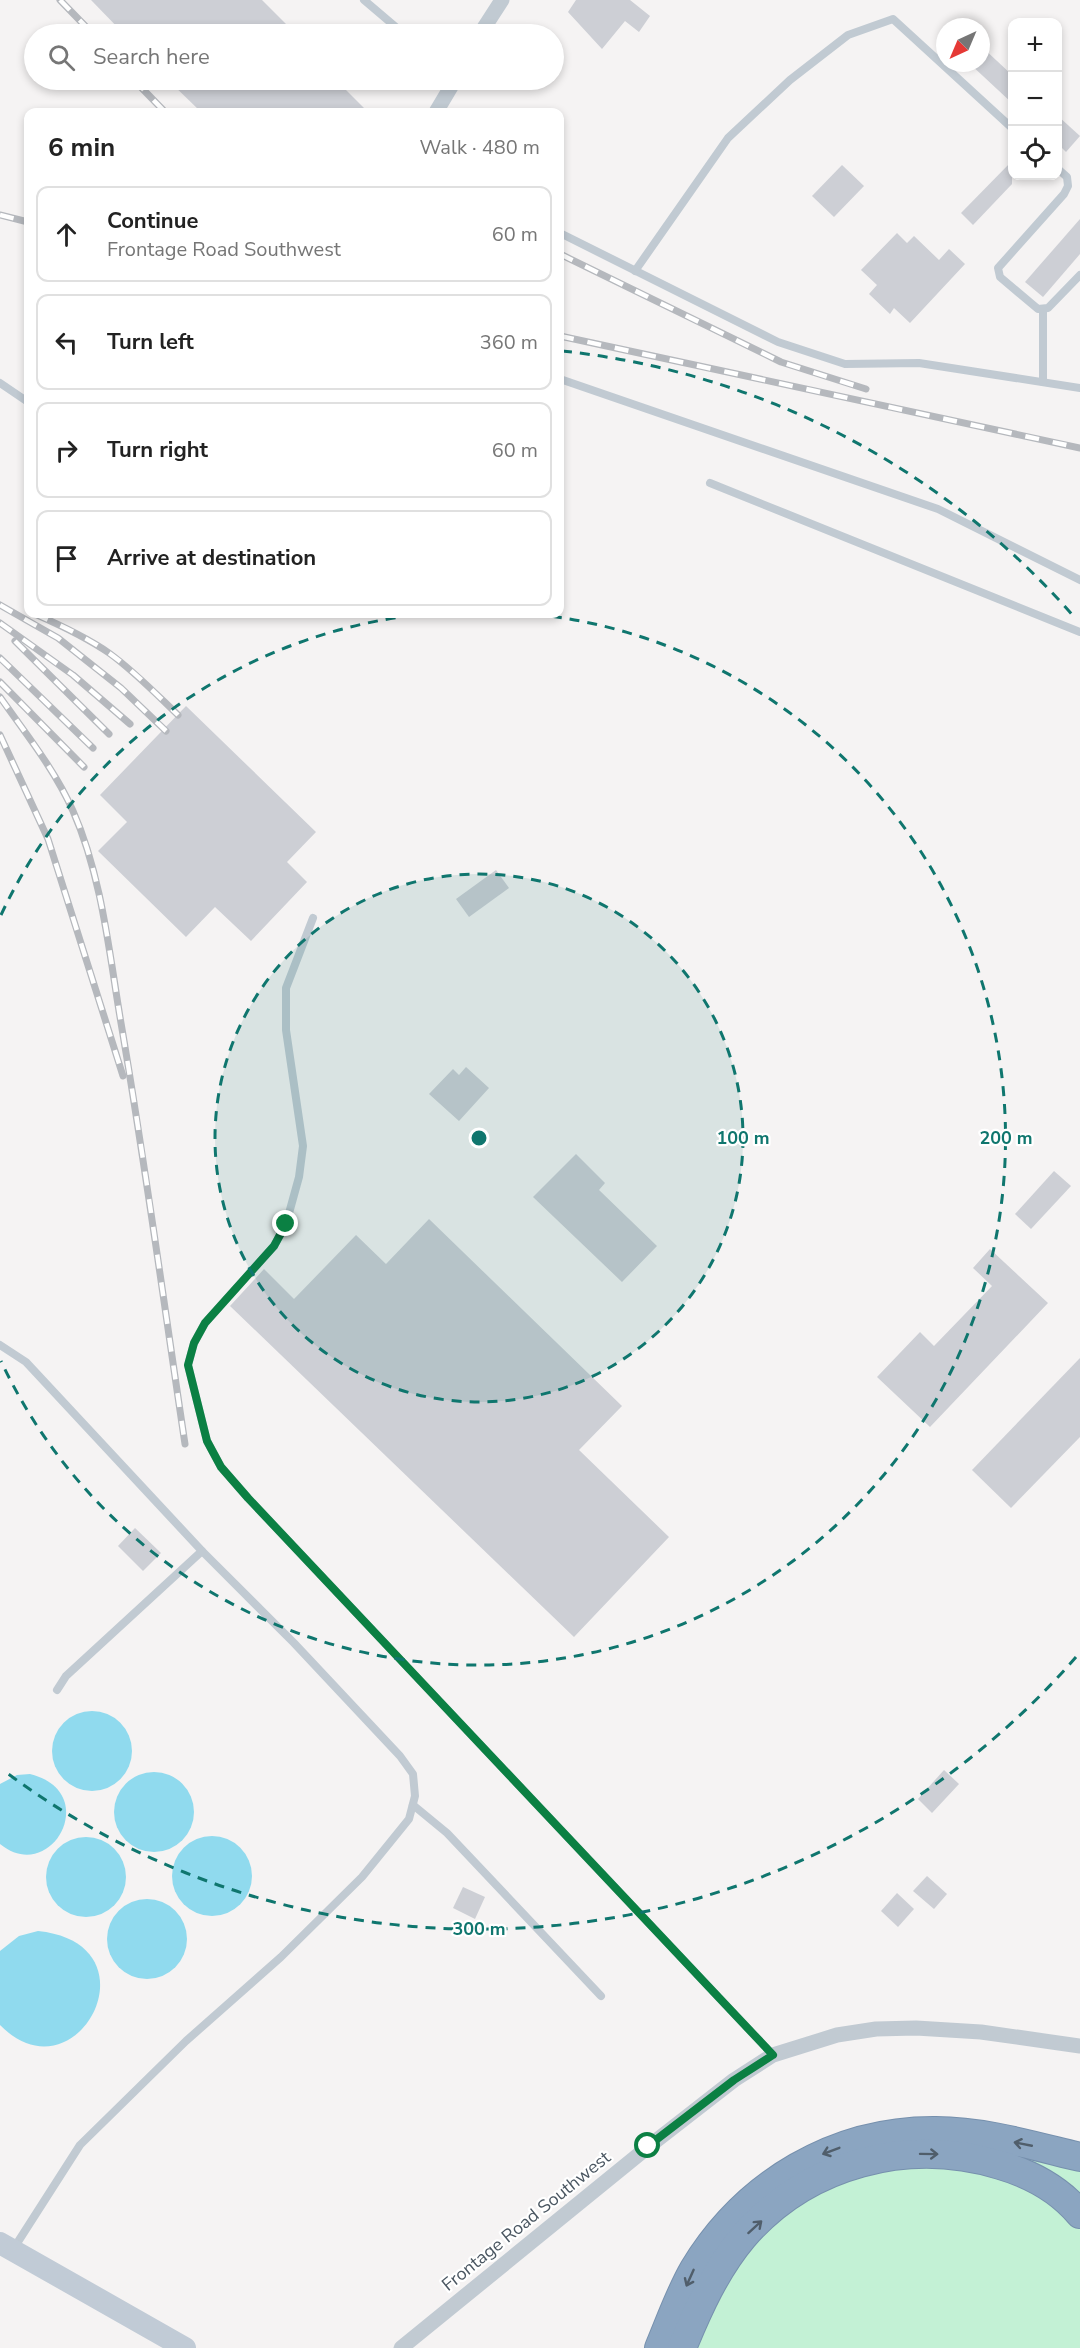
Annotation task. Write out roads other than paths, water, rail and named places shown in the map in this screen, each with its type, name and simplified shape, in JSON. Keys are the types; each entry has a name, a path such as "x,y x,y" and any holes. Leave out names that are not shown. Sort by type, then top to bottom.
{"highway":[{"path":"659,2348 694,2269 728,2223 768,2184 813,2158 846,2145 896,2133 938,2131 978,2136 1080,2157"},
{"path":"682,2348 715,2278 744,2237 784,2200 820,2178 855,2163 904,2154 933,2153 975,2157 1022,2172 1049,2186 1080,2214"}],"main road":[{"path":"6,2246 185,2348"}],"street":[{"path":"486,24 502,0"},
{"path":"438,108 449,90"},
{"name":"Frontage Road Southwest","path":"401,2348 648,2146 734,2080 773,2055 837,2035 876,2029 916,2028 981,2032 1080,2046"}],"lane":[{"path":"364,0 392,24"},
{"path":"635,270 728,138 790,80 848,35 894,19 1010,126"},
{"path":"1062,173 1067,177 1068,186 1064,194 998,268 1000,277 1038,309 1048,308 1080,275"},
{"path":"564,235 778,342 845,364 919,363 1080,388"},
{"path":"1043,309 1043,382"},
{"path":"564,380 938,509 1080,580"},
{"path":"0,383 24,399"},
{"path":"711,483 1080,632"},
{"path":"313,918 286,988 286,1030 303,1146 299,1177 286,1224 274,1246 205,1323 194,1343 188,1365 207,1441 221,1467 248,1498 773,2055"},
{"path":"0,1344 26,1362 202,1551 294,1643 400,1756 412,1774 415,1796 409,1819 362,1877 282,1957 186,2041 80,2145 6,2246"},
{"path":"57,1690 66,1676 202,1551"},
{"path":"413,1805 447,1833 601,1996"}],"water":[{"path":"92,1711 107,1714 120,1723 129,1736 132,1751 129,1766 120,1779 107,1788 92,1791 77,1788 64,1779 55,1766 52,1751 55,1736 64,1723 77,1714"},
{"path":"154,1772 169,1775 182,1784 191,1797 194,1812 191,1827 182,1840 169,1849 154,1852 139,1849 126,1840 117,1827 114,1812 117,1797 126,1784 139,1775"},
{"path":"30,1774 52,1784 63,1798 66,1815 62,1832 51,1845 36,1853 19,1854 0,1844 0,1784 17,1775"},
{"path":"212,1836 227,1839 240,1848 249,1861 252,1876 249,1891 240,1904 227,1913 212,1916 197,1913 184,1904 175,1891 172,1876 175,1861 184,1848 197,1839"},
{"path":"86,1837 101,1840 114,1849 123,1862 126,1877 123,1892 114,1905 101,1914 86,1917 71,1914 58,1905 49,1892 46,1877 49,1862 58,1849 71,1840"},
{"path":"147,1899 162,1902 175,1911 184,1924 187,1939 184,1954 175,1967 162,1976 147,1979 132,1976 119,1967 110,1954 107,1939 110,1924 119,1911 132,1902"},
{"path":"38,1931 75,1942 95,1962 100,1987 94,2012 78,2033 55,2045 28,2044 0,2025 0,1951 19,1936"}],"railway":[{"path":"60,0 83,24"},
{"path":"144,90 161,108"},
{"path":"0,215 24,221"},
{"path":"564,256 781,362 866,389"},
{"path":"564,337 1080,448"},
{"path":"0,605 58,638 121,688 166,731"},
{"path":"44,618 109,653 178,715"},
{"path":"0,623 73,675 130,724"},
{"path":"15,641 109,734"},
{"path":"0,658 93,748"},
{"path":"0,682 84,767"},
{"path":"0,697 40,752 66,796 83,836 98,888 138,1128 185,1444"},
{"path":"0,735 48,839 123,1076"}]}
